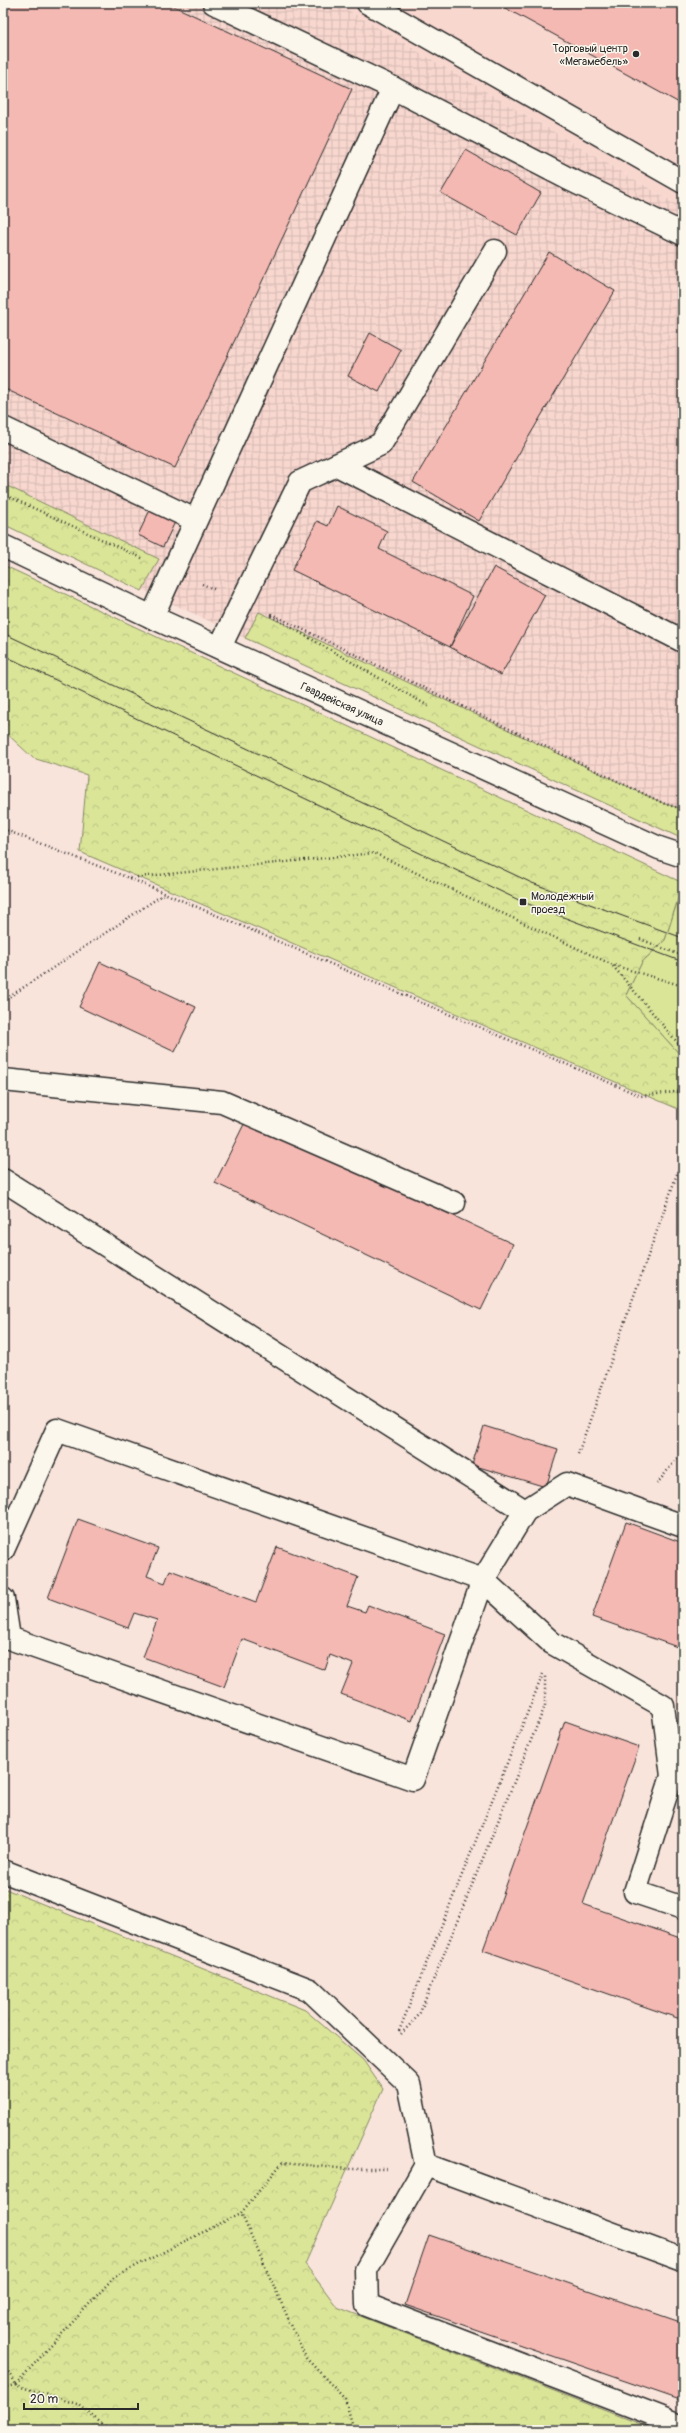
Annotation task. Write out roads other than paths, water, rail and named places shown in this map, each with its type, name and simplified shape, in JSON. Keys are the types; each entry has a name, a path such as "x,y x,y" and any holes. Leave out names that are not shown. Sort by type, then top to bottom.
{"street":[{"path":"214,3 393,88 568,178 683,234"},
{"path":"368,3 683,182"},
{"path":"152,617 393,88"},
{"path":"220,647 300,482 382,444 495,251"},
{"path":"3,428 195,520"},
{"path":"337,465 683,641"},
{"name":"Гвардейская улица","path":"3,546 152,617 660,848 683,856"},
{"path":"3,1080 222,1102 454,1203"},
{"path":"3,1180 525,1511"},
{"path":"3,1550 57,1430 483,1580 552,1643 663,1706 678,1781 635,1892 683,1908"},
{"path":"3,1599 9,1638 413,1779 483,1580 525,1511 567,1484 683,1526"},
{"path":"3,1871 310,1990 409,2084 426,2165 366,2270 367,2305 683,2426"},
{"path":"426,2165 683,2260"}],"tram line":[{"path":"3,633 532,883 683,938"},
{"path":"3,655 523,902 683,962"}],"place":[{"name":"Торговый центр «Мегамебель»","path":"636,54"},
{"name":"Молодёжный проезд","path":"523,902"}]}
